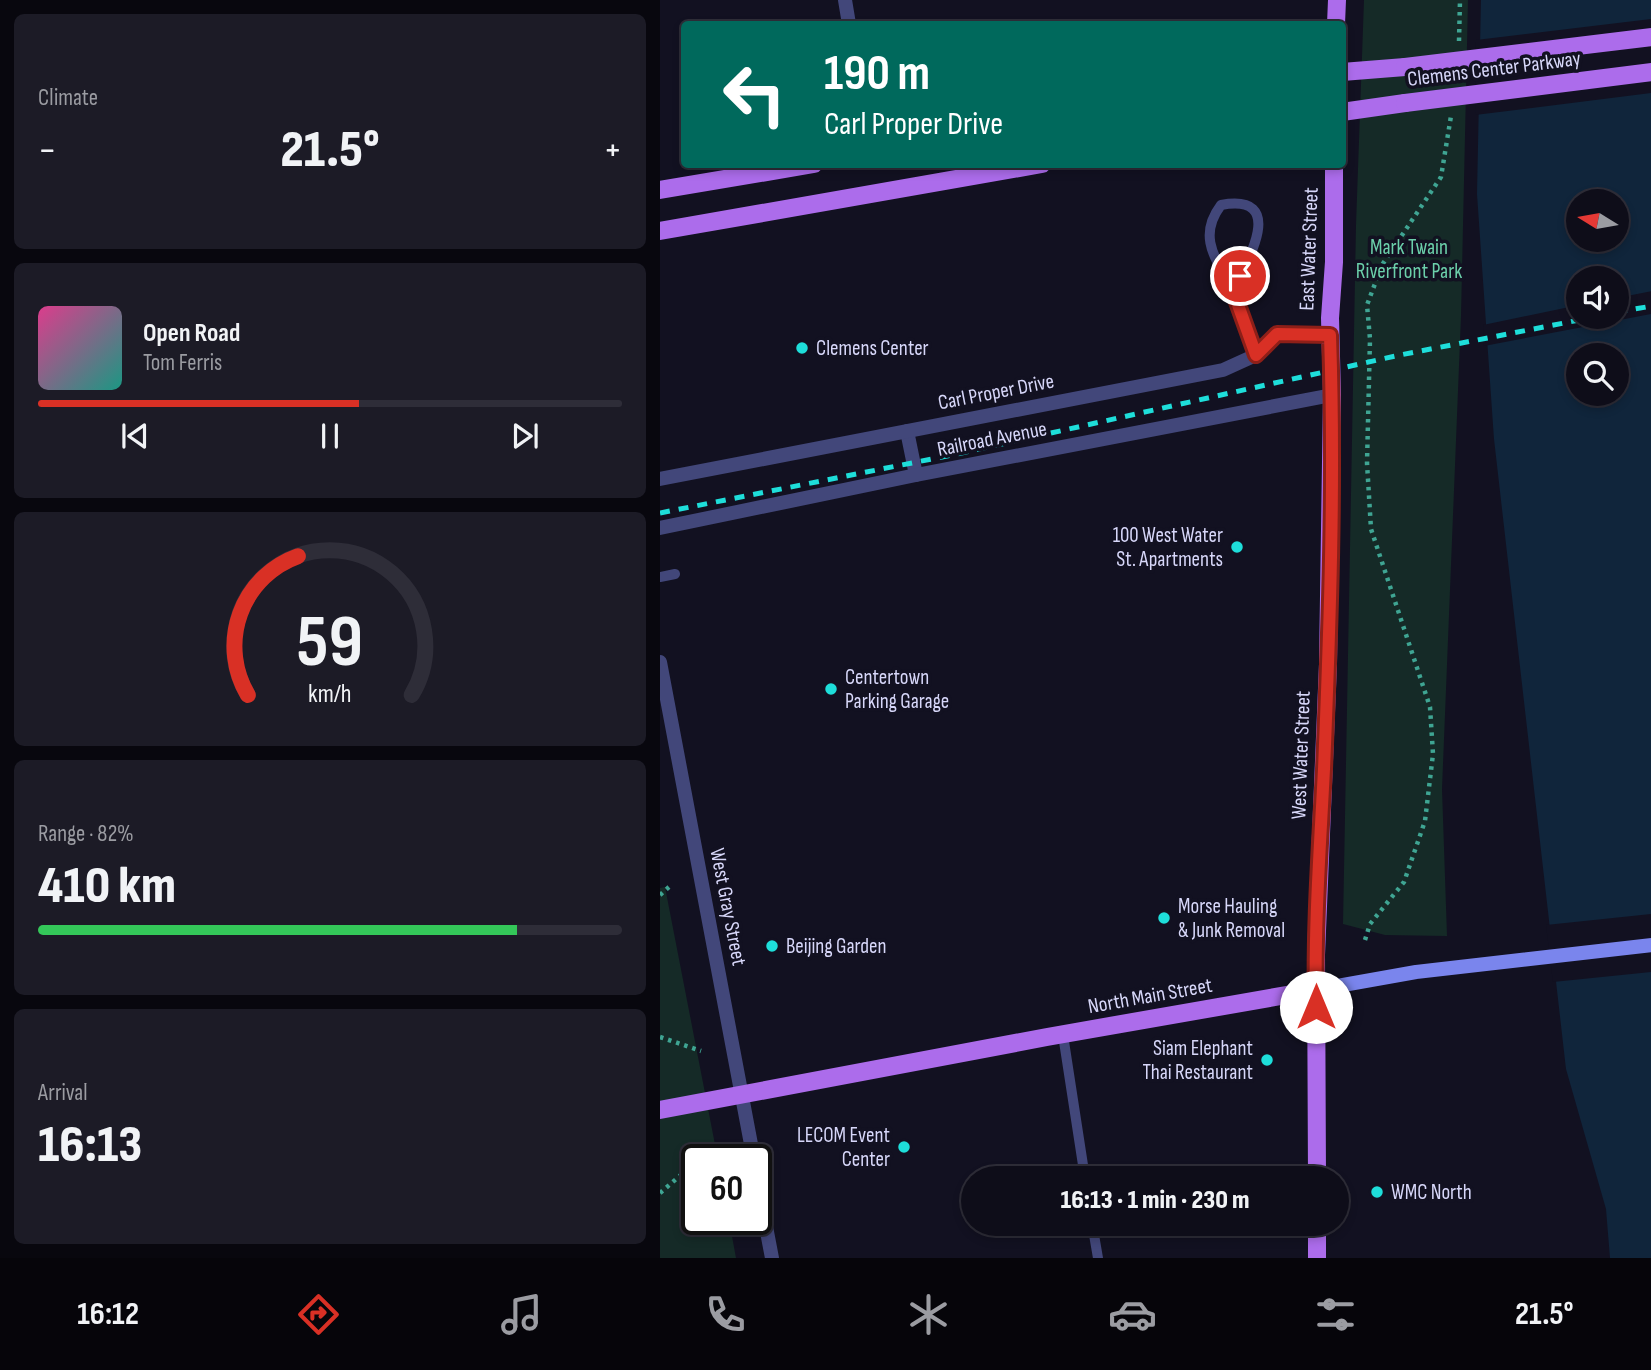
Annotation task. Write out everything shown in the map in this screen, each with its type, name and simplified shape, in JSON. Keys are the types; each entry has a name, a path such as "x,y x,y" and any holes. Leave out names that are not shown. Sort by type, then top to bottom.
{"main road":[{"path":"1336,21 1337,0"},
{"name":"Clemens Center Parkway","path":"1346,72 1651,37"},
{"name":"Clemens Center Parkway","path":"1346,111 1651,72"},
{"path":"660,190 790,168"},
{"path":"660,231 1019,168"},
{"name":"East Water Street","path":"1330,335 1334,262 1334,168"},
{"name":"West Water Street","path":"1317,1166 1315,990 1328,664 1332,395 1330,335"},
{"name":"North Main Street","path":"660,1110 1416,972 1651,945"},
{"path":"1317,1236 1317,1258"}],"street":[{"path":"845,0 848,21"},
{"name":"Carl Proper Drive","path":"660,479 1224,370 1256,355 1277,334 1330,335"},
{"name":"Railroad Avenue","path":"660,528 916,475 1332,395"},
{"path":"907,431 916,475"},
{"name":"West Gray Street","path":"660,662 751,1144"},
{"path":"768,1235 772,1258"}],"lane":[{"path":"1232,288 1248,263 1259,233 1260,221 1252,208 1237,202 1221,205 1211,218 1209,235 1213,253 1232,288 1256,355"},
{"path":"660,577 675,574"},
{"path":"1063,1035 1083,1166"},
{"path":"1094,1236 1098,1258"}],"path":[{"path":"1458,44 1460,0"},
{"path":"1365,940 1370,924 1404,882 1425,821 1434,754 1430,707 1371,529 1367,463 1370,339 1368,305 1382,265 1441,177 1452,108"},
{"path":"660,895 670,886"},
{"path":"660,1037 701,1051"},
{"path":"660,1193 681,1175"}],"green space":[{"name":"Mark Twain Riverfront Park","path":"1364,0 1468,0 1461,316 1442,789 1447,936 1385,935 1343,924 1356,225"},
{"path":"665,887 715,1144 681,1144 681,1235 732,1235 736,1258 660,1258 660,888"}],"water":[{"path":"1481,0 1651,0 1651,1258 1610,1258 1606,1209 1566,1069 1494,439 1477,194"}],"pier":[{"path":"1651,19 1651,93 1475,115 1476,40"},
{"path":"1652,291 1651,314 1629,318 1629,296"},
{"path":"1566,308 1566,329 1573,329 1484,346 1483,325"},
{"path":"1651,914 1651,972 1553,982 1546,925"}],"railway":[{"path":"1629,310 1652,306"},
{"path":"660,513 957,454 1400,355 1566,323"}],"place":[{"name":"Clemens Center","path":"802,348"},
{"name":"100 West Water St. Apartments","path":"1237,547"},
{"name":"Centertown Parking Garage","path":"831,689"},
{"name":"Morse Hauling & Junk Removal","path":"1164,918"},
{"name":"Beijing Garden","path":"772,946"},
{"name":"Siam Elephant Thai Restaurant","path":"1267,1060"},
{"name":"LECOM Event Center","path":"904,1147"},
{"name":"WMC North","path":"1377,1192"}],"route":[{"path":"1240,276 1232,288 1256,355 1277,334 1330,335 1332,395 1328,664 1316,1007"}]}
